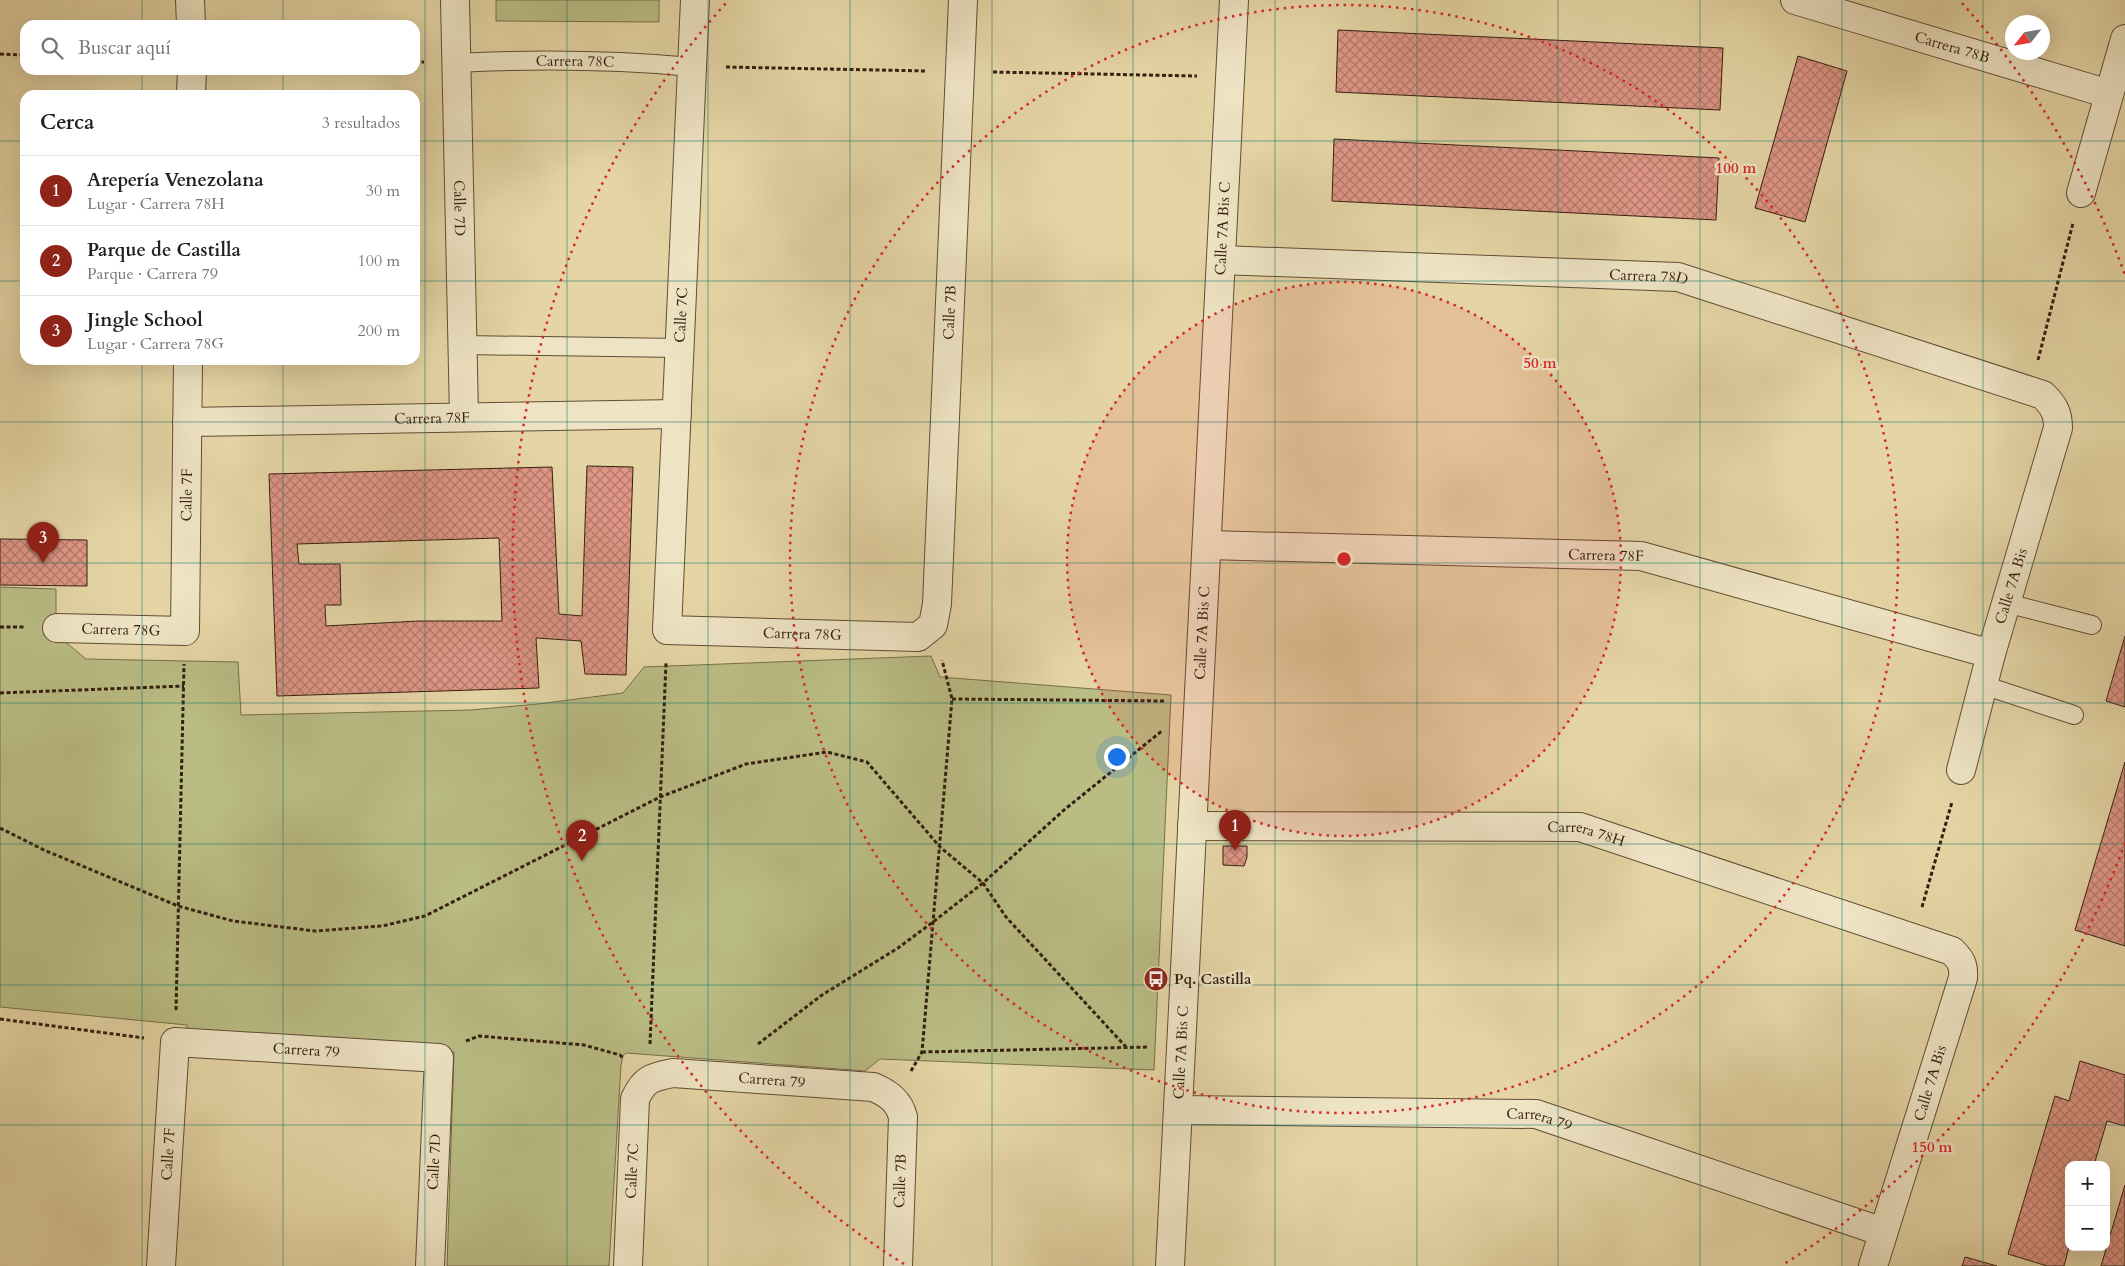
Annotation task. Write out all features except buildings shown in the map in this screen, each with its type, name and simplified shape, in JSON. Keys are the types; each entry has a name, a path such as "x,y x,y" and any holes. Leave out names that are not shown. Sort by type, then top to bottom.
{"street":[{"path":"190,0 191,20"},
{"name":"Calle 7D","path":"455,0 464,416"},
{"name":"Calle 7C","path":"667,630 695,0"},
{"name":"Calle 7B","path":"933,624 937,604 963,0"},
{"name":"Calle 7A Bis C","path":"1170,1266 1234,0"},
{"name":"Carrera 78B","path":"1795,0 2109,94"},
{"path":"2081,193 2125,39"},
{"path":"191,90 192,75"},
{"name":"Carrera 78D","path":"1221,260 1678,277 2041,397"},
{"name":"Calle 7F","path":"185,631 188,365"},
{"name":"Calle 7A Bis","path":"1961,770 1982,685 2058,428 2058,416 2041,397"},
{"name":"Carrera 78F","path":"187,422 677,414"},
{"name":"Carrera 78F","path":"1207,545 1641,556 1991,654"},
{"name":"Carrera 78G","path":"667,630 918,637 933,624"},
{"name":"Carrera 78G","path":"57,628 185,631"},
{"name":"Carrera 78H","path":"1192,826 1580,827 1914,937 1952,951 1960,958"},
{"name":"Calle 7A Bis","path":"1873,1266 1963,978 1964,967 1960,958"},
{"name":"Calle 7F","path":"161,1266 175,1042"},
{"name":"Carrera 79","path":"175,1042 439,1058"},
{"name":"Calle 7D","path":"430,1266 439,1058"},
{"name":"Carrera 79","path":"648,1080 673,1073 873,1086 884,1091 893,1099"},
{"name":"Calle 7C","path":"628,1266 635,1099 640,1088 648,1080"},
{"name":"Calle 7B","path":"893,1099 900,1107 903,1117 898,1266"},
{"name":"Carrera 79","path":"1178,1110 1536,1114 1883,1232"}],"lane":[{"name":"Carrera 78C","path":"456,62 501,60 653,63 692,67"},
{"path":"463,344 680,348"},
{"path":"2006,603 2092,625"},
{"path":"1982,685 2074,715"}],"path":[{"path":"0,54 20,55"},
{"path":"2041,397 2081,193"},
{"path":"893,1099 922,1052 940,847 952,699 933,624"},
{"path":"648,1080 667,630"},
{"path":"0,1019 175,1042 185,631"},
{"path":"0,693 184,686"},
{"path":"952,699 1199,702"},
{"path":"716,1076 822,996 898,948 933,922 983,883 1064,810 1199,702"},
{"path":"0,828 44,850 178,906 233,921 315,931 382,926 425,916 660,796 746,764 826,752 868,762 940,847 983,883 1006,918 1128,1048"},
{"path":"1914,937 1961,770"},
{"path":"439,1058 456,1044 479,1036 584,1045 620,1055 648,1080"},
{"path":"922,1052 1181,1046"}],"green space":[{"path":"496,0 659,0 659,22 496,21"},
{"path":"0,587 56,589 56,634 86,659 238,662 241,715 471,710 623,693 644,667 931,656 940,677 1171,695 1154,1070 880,1059 865,1071 626,1053 623,1056 621,1065 609,1266 447,1266 454,1052 187,1038 187,1025 0,1007"}],"place":[{"name":"Jingle School","path":"43,563"},
{"name":"Arepería Venezolana","path":"1235,851"},
{"name":"Parque de Castilla","path":"582,861"},
{"name":"Pq. Castilla","path":"1156,979"}]}
